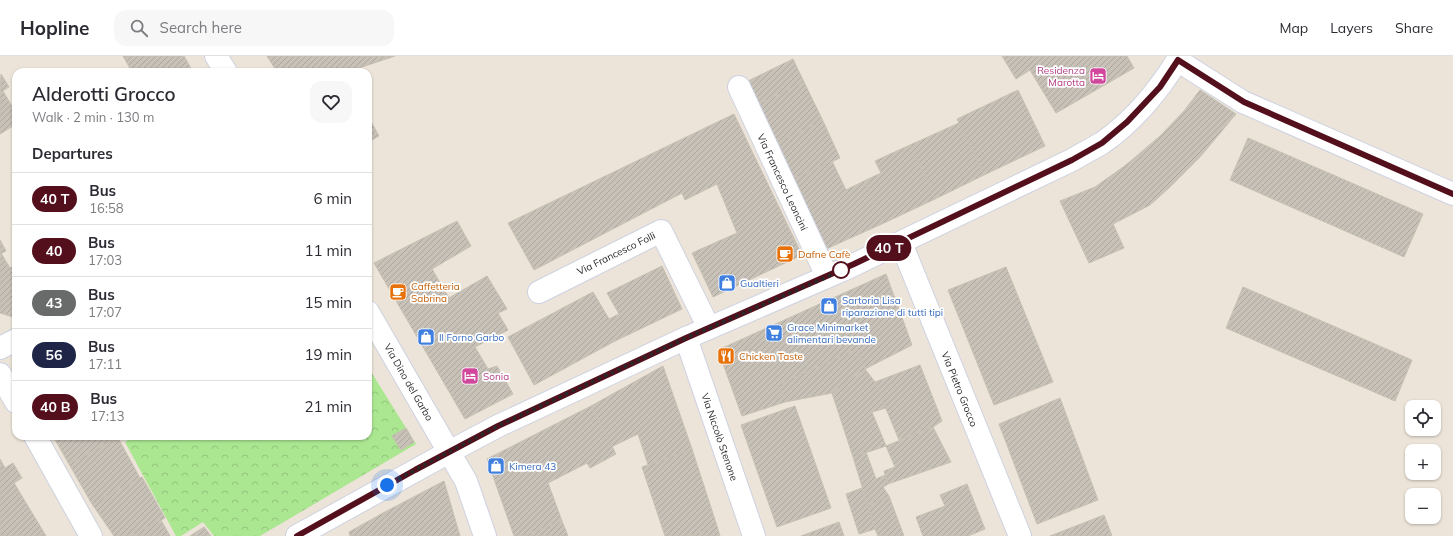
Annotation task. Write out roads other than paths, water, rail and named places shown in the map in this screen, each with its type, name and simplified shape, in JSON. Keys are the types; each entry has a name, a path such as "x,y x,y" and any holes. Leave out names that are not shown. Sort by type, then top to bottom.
{"street":[{"path":"216,56 224,68"},
{"path":"297,536 415,470 498,426 686,338 901,243 1072,160 1102,143 1127,122 1160,87 1179,58 1244,102 1453,194"},
{"name":"Via Francesco Leoncini","path":"738,87 828,276"},
{"name":"Via Francesco Folli","path":"538,292 661,231 709,328"},
{"name":"Via Pietro Grocco","path":"901,243 1020,536"},
{"name":"Via Dino del Garbo","path":"372,319 466,481 485,536"},
{"name":"Via Niccolò Stenone","path":"686,338 754,536"},
{"path":"0,348 12,342"},
{"path":"0,374 12,395"},
{"path":"37,440 91,536"}],"place":[{"name":"Residenza Marotta","path":"1098,76"},
{"name":"Dafne Cafè","path":"785,254"},
{"name":"Gualtieri","path":"727,283"},
{"name":"Caffetteria Sabrina","path":"398,292"},
{"name":"Sartoria Lisa riparazione di tutti tipi","path":"829,306"},
{"name":"Grace Minimarket alimentari bevande","path":"774,333"},
{"name":"Il Forno Garbo","path":"426,337"},
{"name":"Chicken Taste","path":"726,356"},
{"name":"Sonia","path":"470,376"},
{"name":"Kimera 43","path":"496,466"}]}
